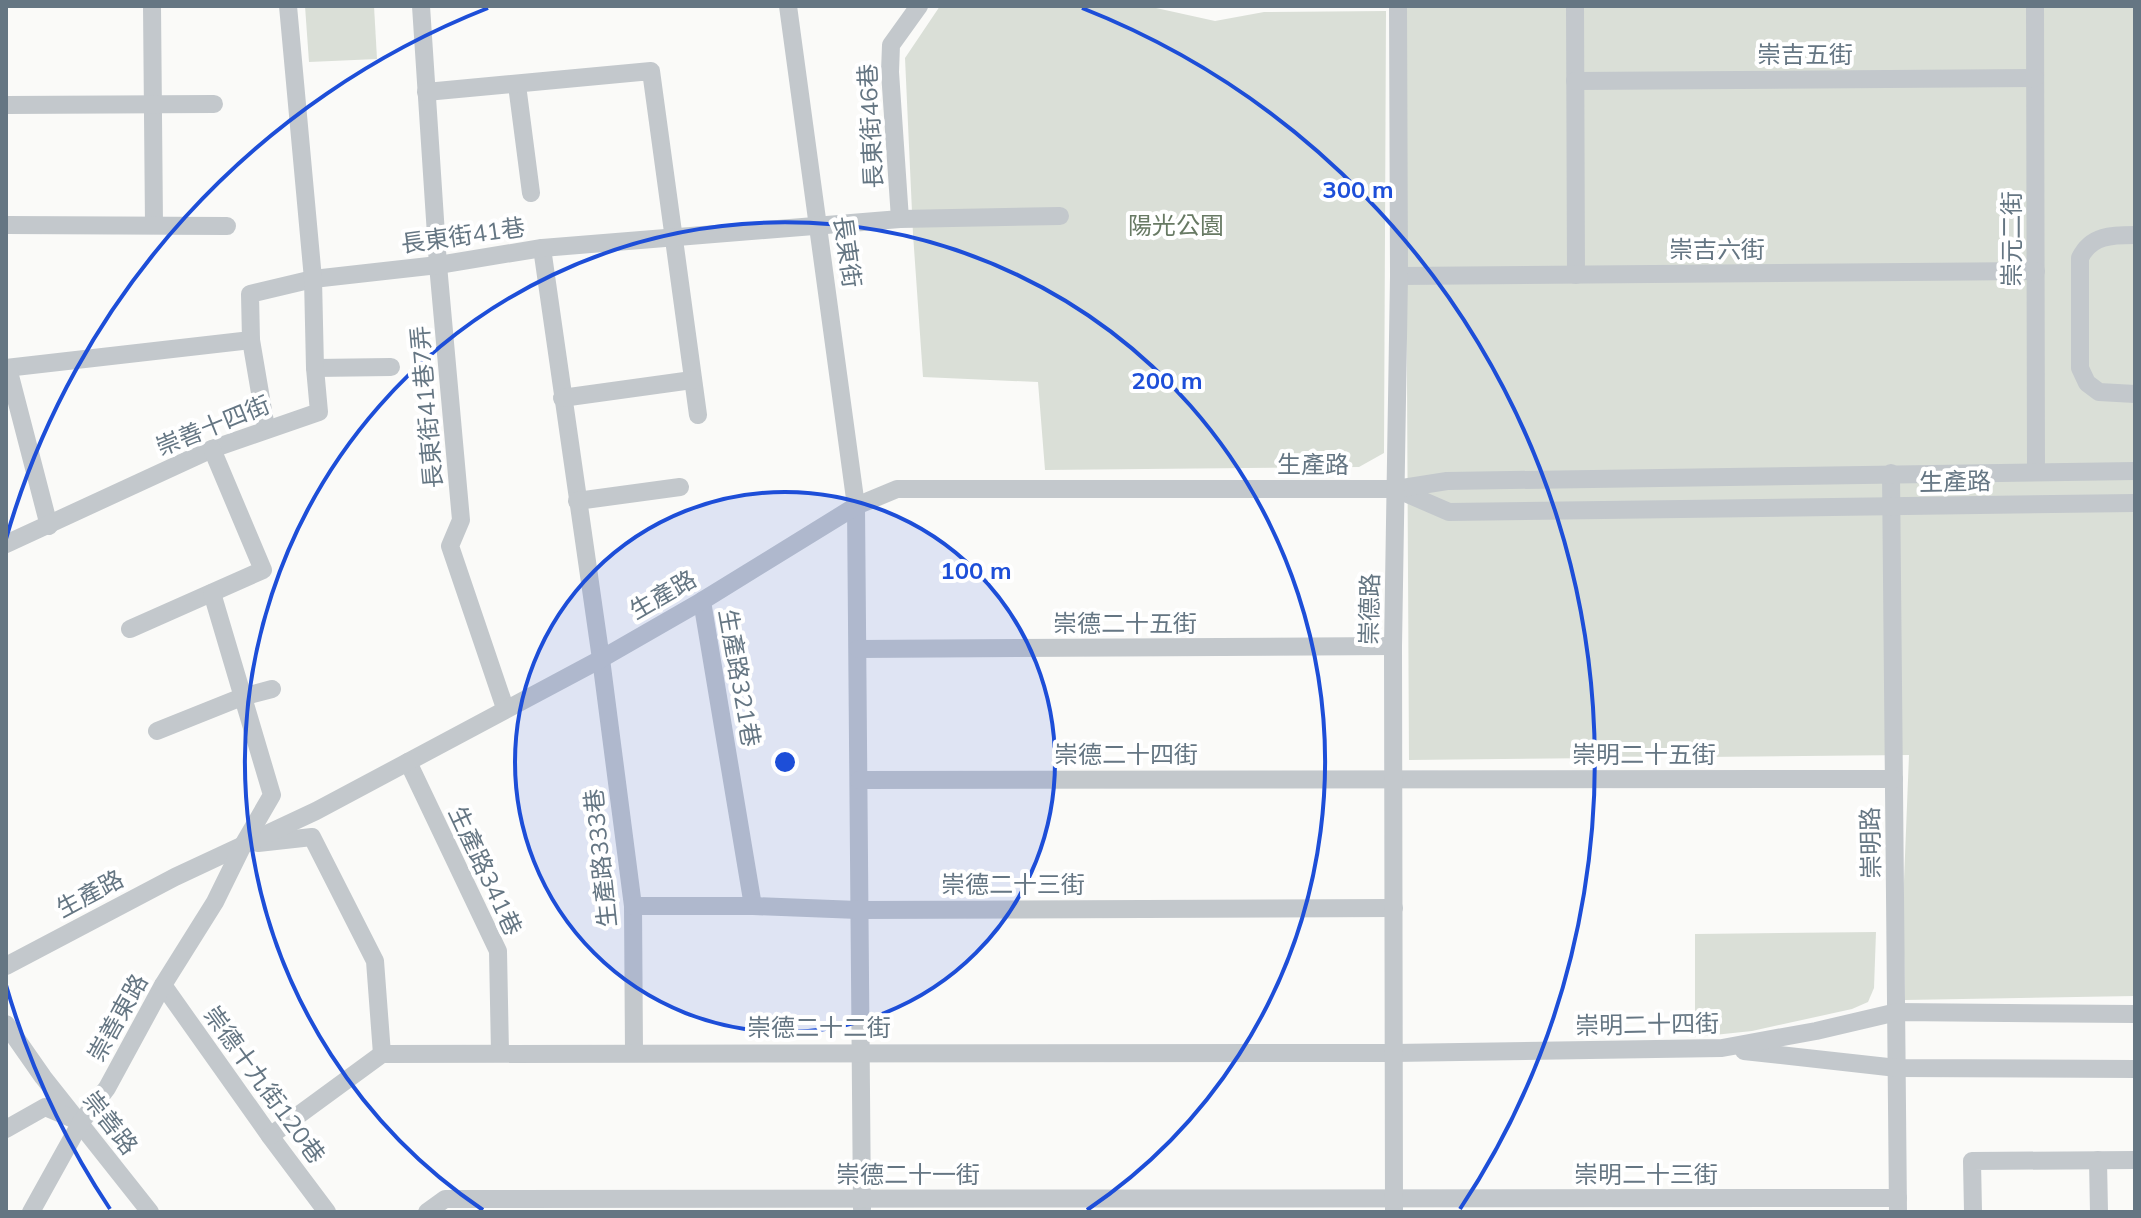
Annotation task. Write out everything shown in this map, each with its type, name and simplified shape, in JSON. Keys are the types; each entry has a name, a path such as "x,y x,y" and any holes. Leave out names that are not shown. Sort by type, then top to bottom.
{"street":[{"path":"152,6 154,225"},
{"name":"崇善十四街","path":"6,544 212,449 319,412 313,279 288,6"},
{"name":"長東街41巷7弄","path":"421,6 438,265 461,520 450,546 505,708"},
{"name":"長東街","path":"788,6 856,506 862,1206"},
{"name":"長東街46巷","path":"819,224 900,219 891,45 919,6"},
{"name":"崇德路","path":"1394,1205 1393,646 1399,276 1398,6"},
{"path":"1575,6 1576,275"},
{"name":"崇元二街","path":"2035,6 2036,472"},
{"path":"426,92 651,71 698,415"},
{"name":"崇吉五街","path":"1575,81 2035,78"},
{"path":"517,85 531,193"},
{"path":"6,105 214,104"},
{"path":"900,219 1060,216"},
{"name":"長東街41巷","path":"266,428 251,340 250,294 313,279 438,265 542,248 819,224"},
{"path":"6,225 227,226"},
{"path":"2135,235 2103,237 2088,245 2080,258 2080,368 2083,376 2099,392 2135,394"},
{"name":"生產路333巷","path":"542,248 633,906 634,1053"},
{"name":"崇吉六街","path":"1399,276 2036,271"},
{"path":"49,526 7,368 251,340"},
{"path":"315,368 391,367"},
{"path":"562,398 692,380"},
{"path":"130,629 263,570 212,449"},
{"name":"生產路","path":"6,966 175,877 408,762 601,659 856,506 897,489 1396,489 1447,481 2135,471"},
{"name":"崇明路","path":"1891,473 1898,1205"},
{"path":"577,501 680,487"},
{"name":"生產路","path":"1396,489 1449,512 2135,503"},
{"name":"崇善東路","path":"31,1212 81,1122 107,1088 163,985 215,902 272,795 212,593"},
{"name":"生產路321巷","path":"702,601 753,906"},
{"name":"崇德二十五街","path":"858,649 1393,646"},
{"path":"157,731 242,697 272,689"},
{"name":"生產路341巷","path":"408,762 498,951 500,1053"},
{"name":"崇明二十五街","path":"1394,778 1894,779"},
{"name":"崇德二十四街","path":"859,780 1394,778"},
{"path":"243,845 312,837 375,961 382,1054 270,1136"},
{"name":"崇德二十三街","path":"633,906 858,910 1394,908"},
{"name":"崇德十九街120巷","path":"163,985 327,1212"},
{"name":"崇明二十四街","path":"1394,1053 1722,1048 1897,1012 2135,1014"},
{"name":"崇善路","path":"6,1024 43,1077 150,1212"},
{"path":"1722,1048 1897,1068 2135,1069"},
{"name":"崇德二十二街","path":"382,1054 1394,1053"},
{"path":"6,1129 45,1107 81,1122"},
{"path":"2098,1160 2099,1212"},
{"path":"1973,1212 1972,1161 2135,1160"},
{"name":"崇德二十一街","path":"427,1212 445,1199 862,1206 1394,1205"},
{"name":"崇明二十三街","path":"1394,1205 1898,1205"}],"green space":[{"path":"305,6 374,6 377,59 309,62"},
{"name":"陽光公園","path":"940,6 1147,6 1215,21 1264,12 1386,11 1384,453 1359,467 1045,470 1038,382 923,377 905,58"},
{"path":"1405,6 2135,6 2135,996 1905,1000 1903,906 1909,755 1409,760"},
{"path":"1876,932 1874,988 1868,1002 1852,1009 1752,1031 1695,1037 1695,934"}]}
